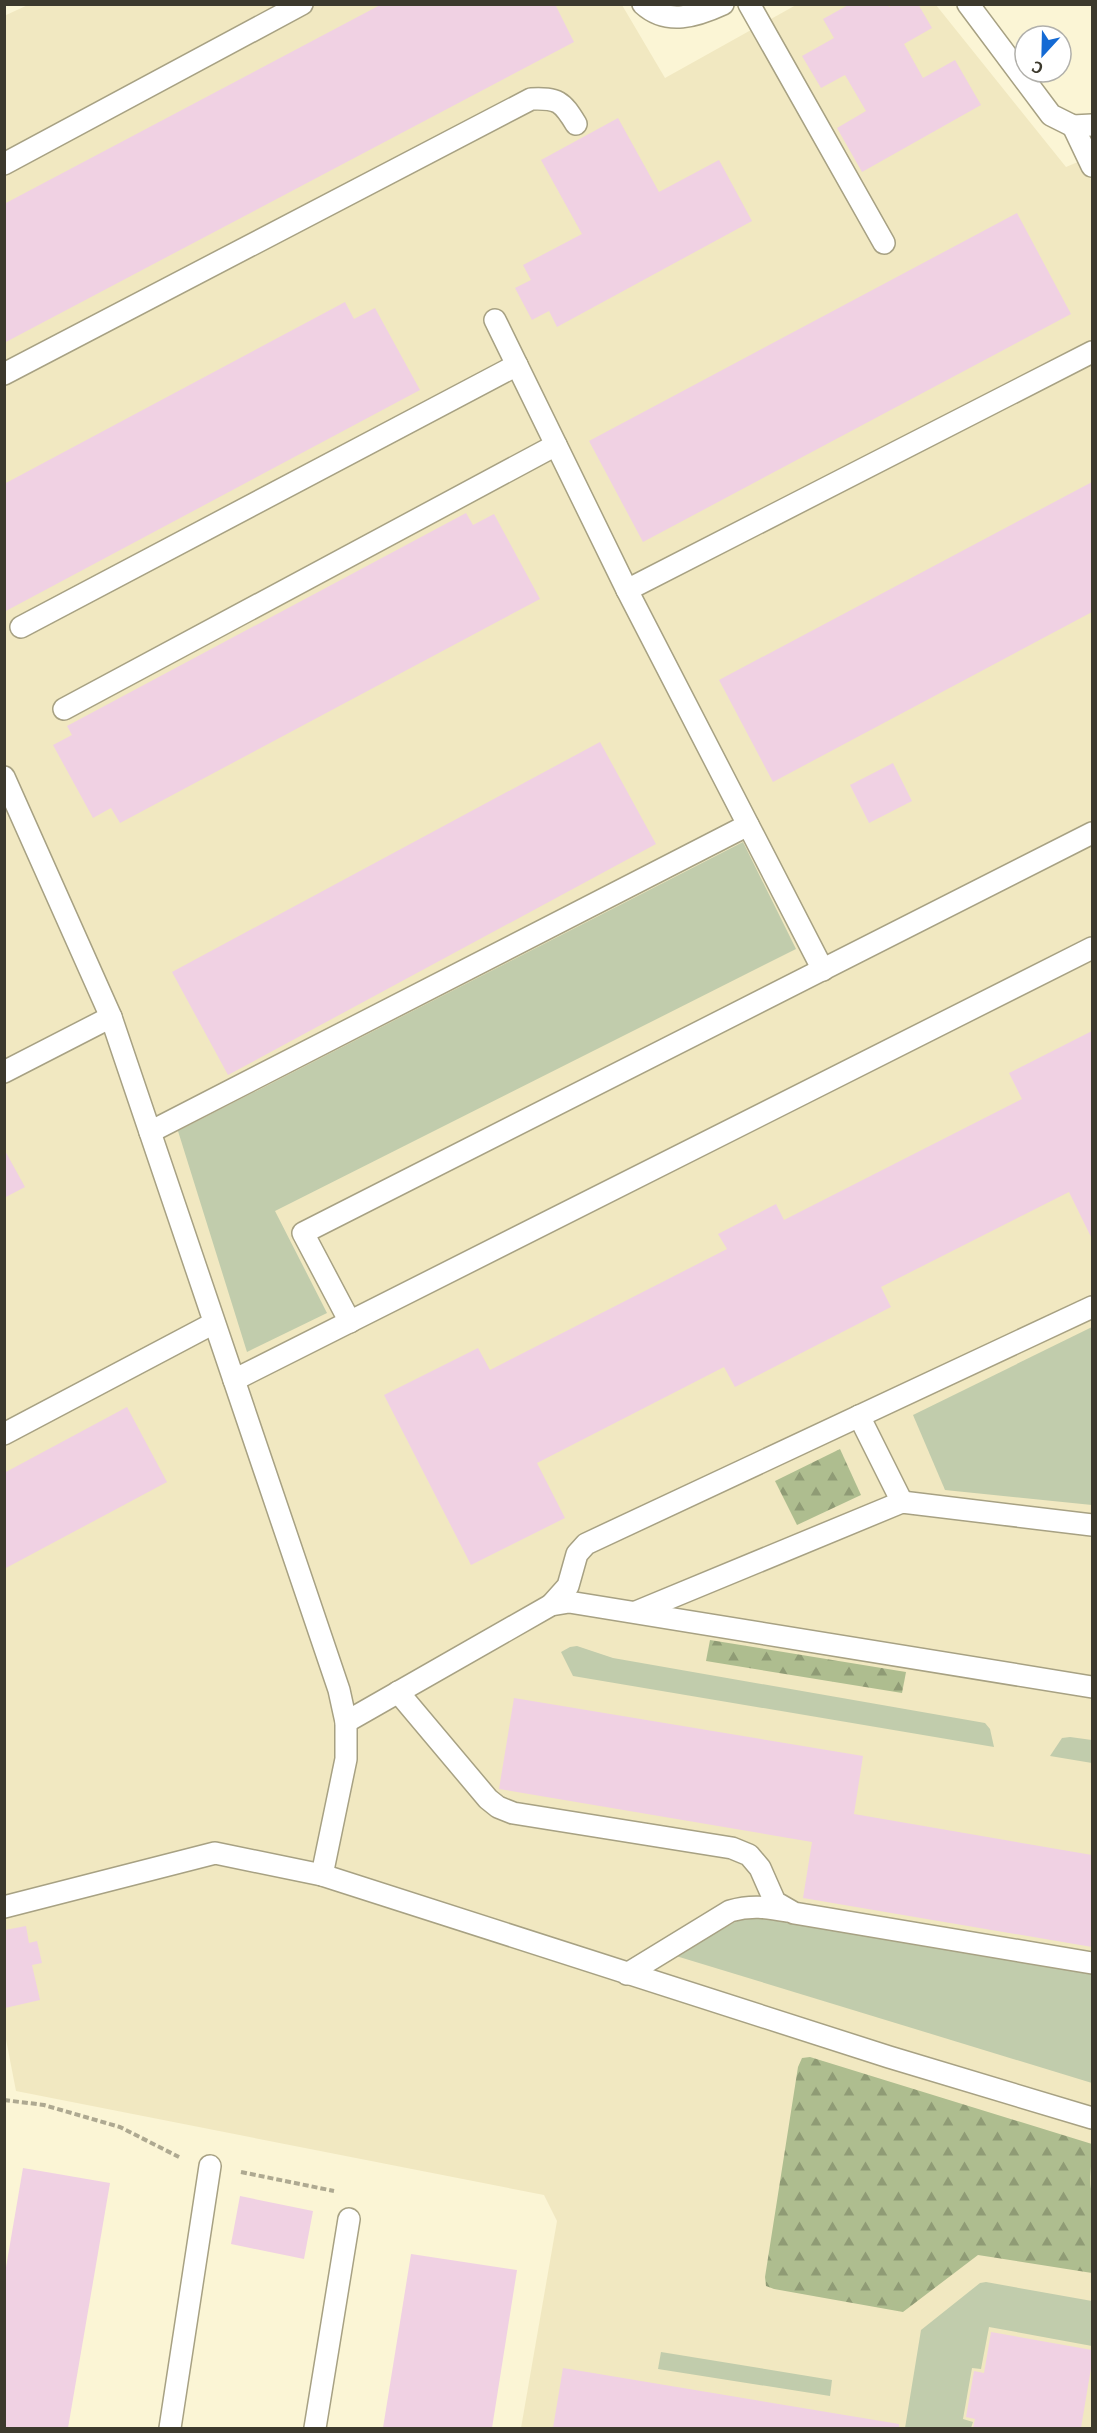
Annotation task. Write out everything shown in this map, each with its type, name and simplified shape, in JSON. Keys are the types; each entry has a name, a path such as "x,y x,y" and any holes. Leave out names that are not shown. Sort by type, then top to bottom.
{"lane":[{"path":"4,164 302,4"},
{"path":"644,4 651,12 673,19 704,13 723,4"},
{"path":"749,4 884,243"},
{"path":"968,4 1051,115 1082,125 1092,166"},
{"path":"4,374 531,99 551,98 565,106 576,124"},
{"path":"495,320 627,590 823,970"},
{"path":"627,590 1092,352"},
{"path":"21,627 517,365"},
{"path":"64,709 556,445"},
{"path":"4,777 111,1017 339,1690 346,1722 346,1759 322,1875"},
{"path":"150,1132 748,825"},
{"path":"350,1322 303,1233 1092,833"},
{"path":"234,1380 1092,948"},
{"path":"4,1072 111,1017"},
{"path":"346,1722 550,1605 568,1586 577,1554 586,1544 1092,1307"},
{"path":"4,1434 214,1323"},
{"path":"859,1416 902,1502"},
{"path":"636,1612 902,1502 1092,1525"},
{"path":"550,1605 569,1602 636,1612 1092,1687"},
{"path":"398,1692 498,1807 513,1813 732,1848 749,1855 760,1868 775,1902 794,1913"},
{"path":"4,1907 215,1853 322,1875 889,2057 1092,2118"},
{"path":"627,1974 730,1911 744,1906 760,1906 1092,1963"},
{"path":"170,2428 210,2166"},
{"path":"315,2428 349,2219"}],"shaded area":[{"path":"30,4 622,5 665,78 796,5 936,5 1066,167 1092,156 1092,2428 521,2428 557,2221 544,2195 16,2091 4,2029 4,16"}],"green space":[{"path":"743,842 796,949 275,1211 327,1313 247,1352 178,1131"},
{"path":"1092,1327 1092,1505 945,1490 913,1415"},
{"path":"840,1449 861,1495 797,1525 775,1481"},
{"path":"710,1640 906,1672 902,1693 706,1661"},
{"path":"577,1646 613,1658 985,1723 990,1729 994,1747 573,1676 561,1652"},
{"path":"1062,1738 1092,1740 1092,1763 1050,1756"},
{"path":"749,1914 1092,1972 1092,2083 676,1956"},
{"path":"810,2057 1092,2144 1090,2183 1092,2273 978,2255 903,2312 766,2286 765,2277 798,2067 802,2058"},
{"path":"986,2282 1092,2301 1092,2346 989,2327 981,2369 972,2368 963,2419 973,2422 971,2428 905,2428 921,2330 980,2283"},
{"path":"661,2352 832,2380 830,2396 658,2369"}],"building":[{"path":"382,4 555,4 574,42 4,343 4,204"},
{"path":"850,4 888,4 889,7 894,4 918,4 932,28 904,44 923,78 955,60 981,105 862,172 837,128 866,111 845,75 821,88 802,56 834,38 823,19"},
{"path":"618,118 659,192 719,160 752,221 557,327 549,311 532,320 515,288 531,280 523,265 582,234 541,160"},
{"path":"1017,213 1071,314 643,542 589,441"},
{"path":"345,302 354,319 375,308 420,390 4,612 4,484"},
{"path":"1092,482 1092,612 773,782 719,680"},
{"path":"466,513 473,525 494,514 540,599 120,823 111,808 93,818 53,745 72,735 67,726"},
{"path":"600,742 656,844 228,1075 172,972"},
{"path":"893,763 912,801 869,823 850,785"},
{"path":"1092,1031 1092,1239 1069,1192 881,1287 891,1307 735,1387 724,1367 537,1463 565,1518 471,1565 384,1395 478,1348 490,1370 727,1249 718,1234 776,1204 784,1220 1022,1099 1009,1073"},
{"path":"4,1149 25,1187 4,1198"},
{"path":"127,1407 167,1482 4,1569 4,1473"},
{"path":"514,1698 863,1756 854,1814 1092,1855 1092,1947 803,1898 812,1842 499,1789"},
{"path":"26,1926 29,1943 37,1941 42,1963 32,1965 40,2000 5,2008 5,1930"},
{"path":"23,2168 110,2183 68,2428 4,2428 4,2279"},
{"path":"240,2196 313,2211 304,2259 231,2244"},
{"path":"411,2254 517,2270 492,2428 383,2428"},
{"path":"991,2332 1092,2350 1081,2428 973,2428 975,2419 966,2417 974,2371 984,2373"},
{"path":"563,2368 899,2424 899,2428 553,2428"}]}
